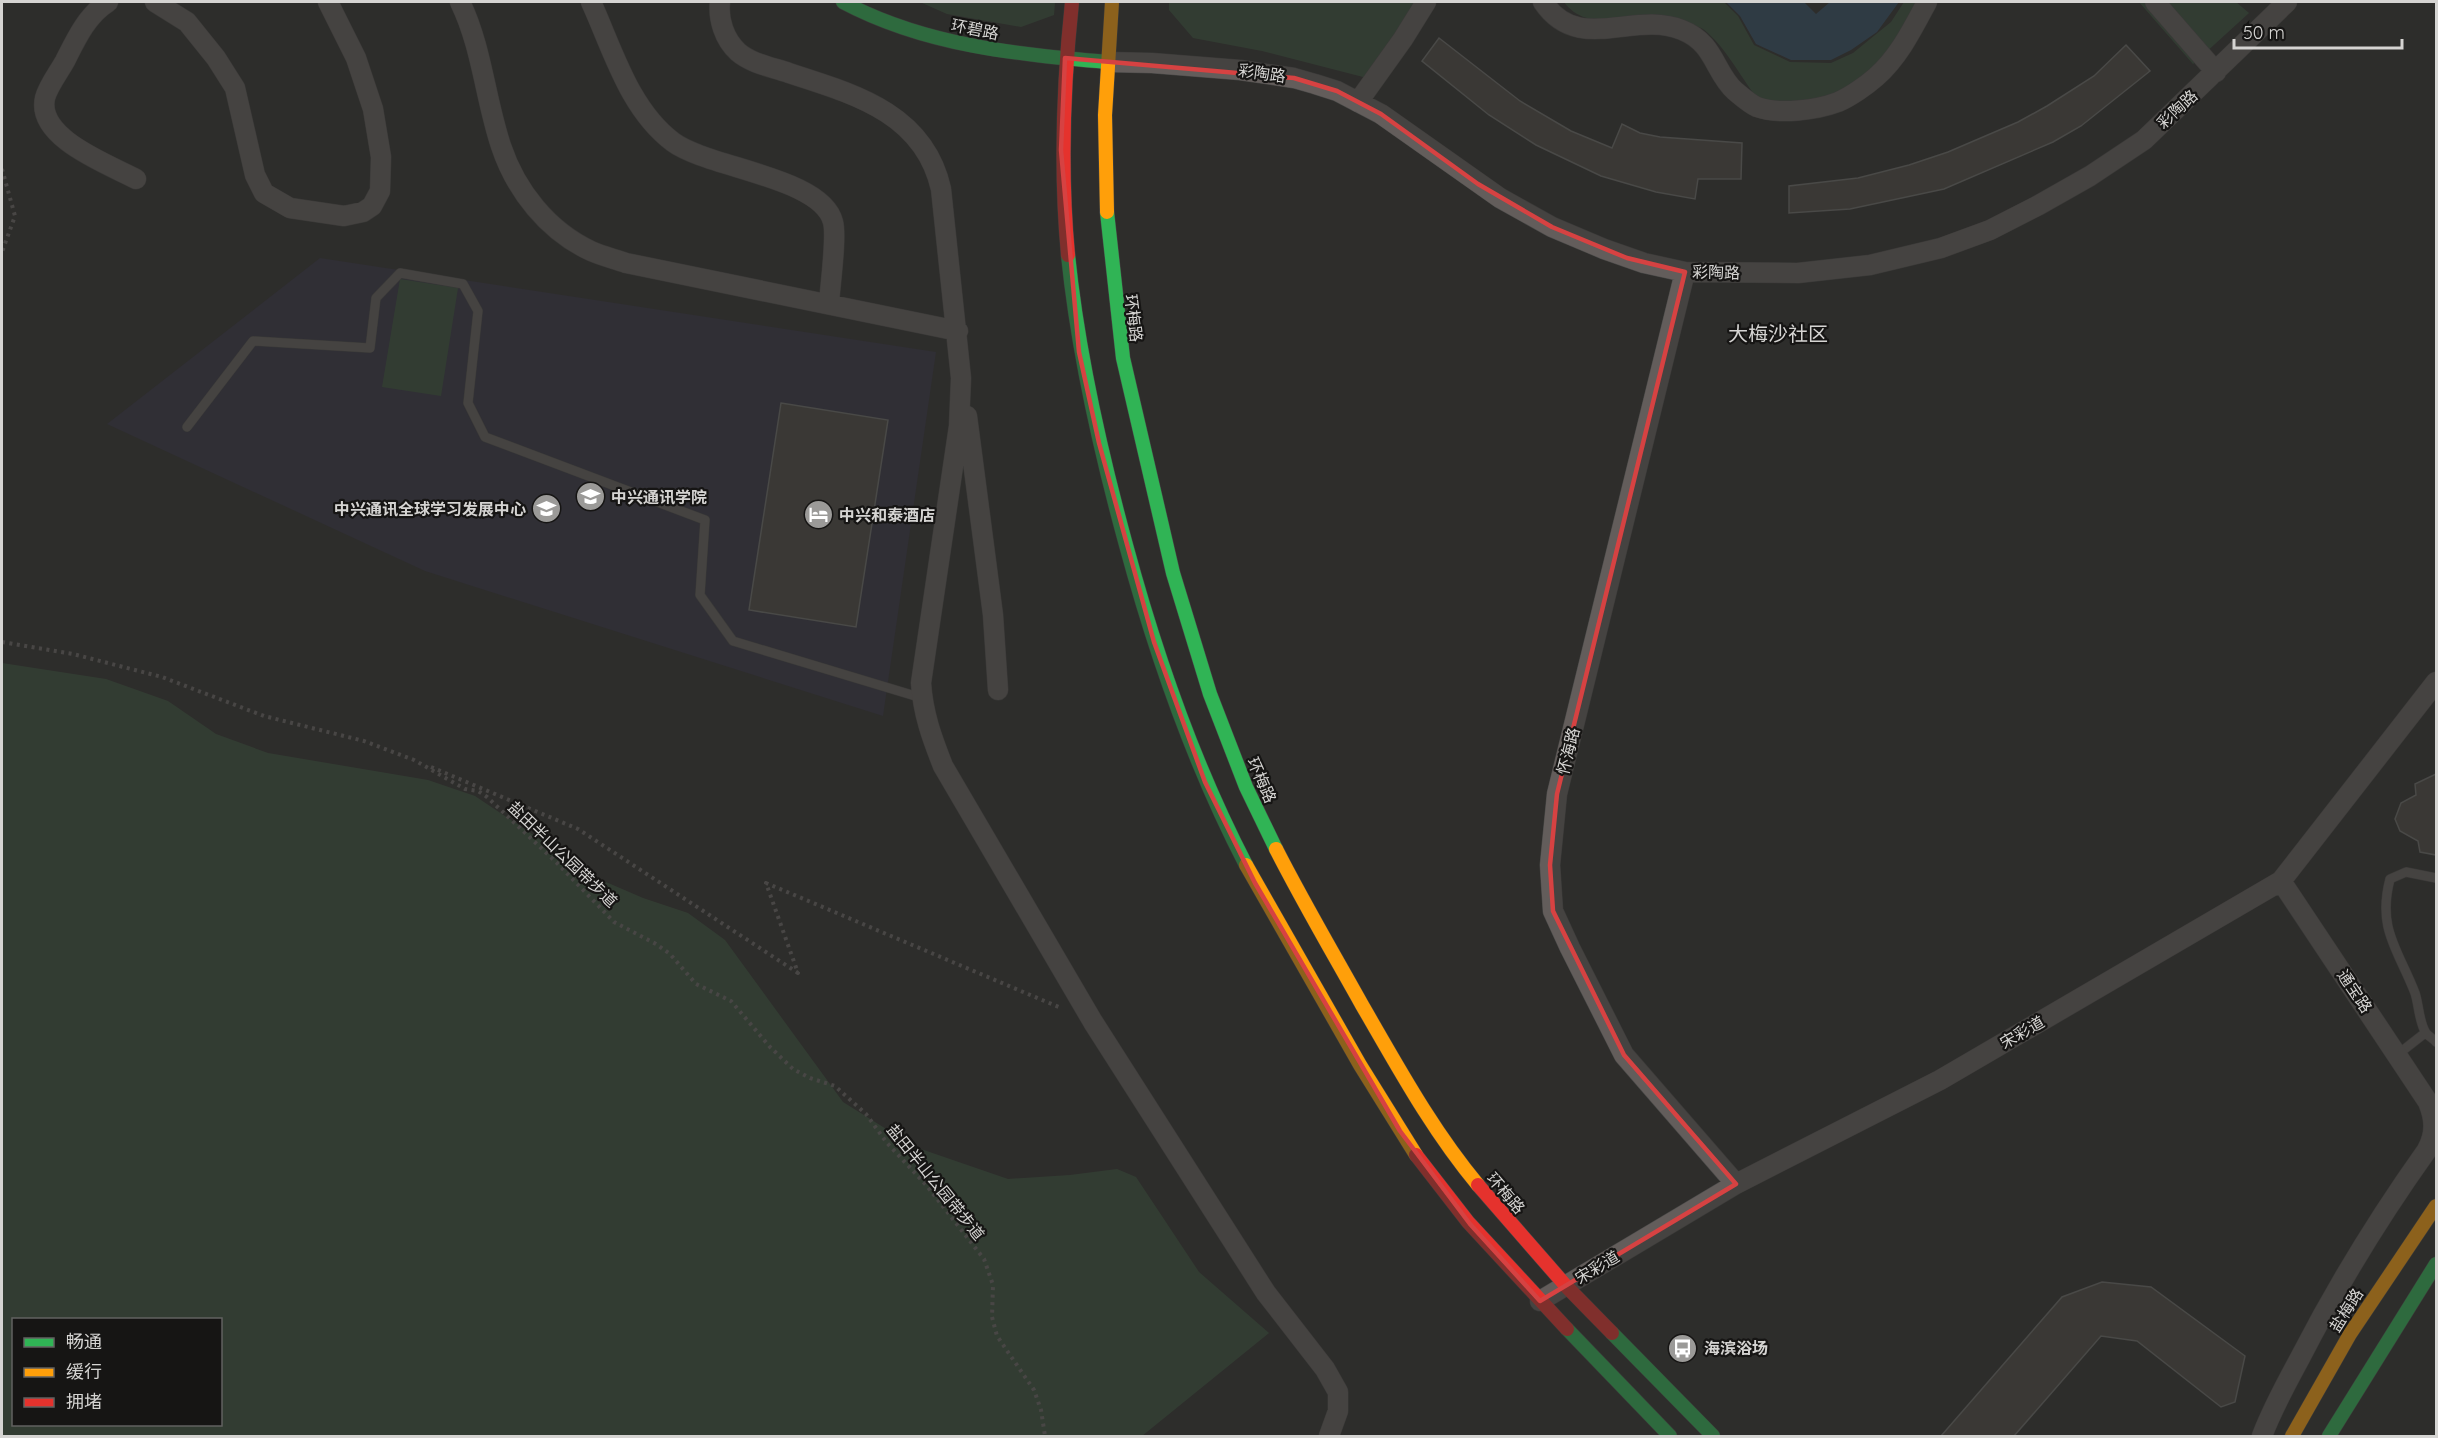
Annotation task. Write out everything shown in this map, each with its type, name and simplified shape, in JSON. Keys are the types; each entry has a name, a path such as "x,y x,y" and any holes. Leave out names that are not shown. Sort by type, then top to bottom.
{"main road":[{"name":"环碧路","path":"843,2 886,22 964,45 1108,62"},
{"path":"1072,2 1065,58 1061,150 1069,272 1079,352 1116,511 1154,642 1205,782 1247,867 1380,1101 1426,1169 1491,1249 1670,1437"},
{"name":"环梅路","path":"1112,2 1105,115 1107,210 1123,358 1173,573 1194,647 1225,736 1246,787 1296,888 1430,1122 1468,1174 1566,1286 1713,1437"},
{"name":"盐梅路","path":"2292,1437 2350,1334 2436,1206"},
{"path":"2329,1437 2436,1264"}],"street":[{"path":"108,2 99,7 83,27 45,97 45,114 51,127 74,146 136,179"},
{"path":"154,2 187,22 216,58 235,88 255,175 264,193 290,208 344,216 363,212 372,206 380,191 381,157 373,109 356,58 328,2"},
{"path":"460,2 470,22 501,147 520,187 539,213 560,232 591,251 626,263 958,331"},
{"path":"591,2 629,90 652,123 674,143 691,153 777,180 828,209 834,224 829,304"},
{"path":"720,2 723,29 738,51 764,65 861,97 900,122 923,147 932,161 941,189 958,331 961,378 993,615 998,690"},
{"path":"1358,102 1426,2"},
{"path":"1543,2 1552,14 1571,27 1595,30 1652,24 1682,30 1707,46 1734,90 1757,106 1793,112 1839,102 1876,77 1900,50 1927,2"},
{"path":"2155,2 2216,72"},
{"name":"彩陶路","path":"1108,62 1152,63 1270,74 1315,84 1381,114 1478,184 1552,227 1627,258 1685,272 1798,273 1870,265 1941,248 1990,230 2090,176 2144,140 2287,2"},
{"name":"怀海路","path":"1685,272 1557,794 1550,865 1553,911 1624,1055 1736,1184"},
{"path":"961,378 959,426 921,683 928,728 944,766 1093,1022 1266,1293 1325,1369 1338,1392 1338,1411 1329,1437"},
{"name":"宋彩道","path":"1540,1301 1736,1184 1940,1080 2281,881 2436,682"},
{"name":"通宝路","path":"2262,1437 2270,1416 2320,1319 2385,1212 2427,1150 2433,1139 2434,1125 2428,1102 2281,881"}],"lane":[{"path":"187,427 253,341 370,348 376,298 400,273 463,284 478,311 468,403 485,437 705,520 700,595 733,641 922,699"},
{"path":"2436,878 2406,872 2390,879 2385,897 2385,917 2391,941 2416,995 2425,1033 2436,1042"},
{"path":"2397,1055 2425,1033"}],"path":[{"path":"2,169 15,216 2,252"},
{"name":"盐田半山公园带步道","path":"2,642 73,654 162,677 264,716 364,741 414,760 465,789 478,791 487,797 557,863 614,922 670,954 696,984 731,1001 770,1047 793,1069 810,1078 835,1086 866,1113 887,1143 927,1186 984,1259 993,1285 992,1317 997,1336 1034,1390 1041,1410 1045,1437"},
{"path":"414,760 578,829 798,973 766,883 1093,1022"}],"highlighted area":[{"path":"1065,58 1294,78 1337,91 1381,114 1478,184 1552,227 1627,258 1685,272 1557,794 1550,865 1553,911 1624,1055 1736,1184 1540,1301 1470,1224 1400,1131 1255,883 1205,782 1154,642 1099,443 1079,352 1061,150"}],"shaded area":[{"name":"中兴通讯学院","path":"320,258 936,352 883,716 425,571 107,424"}],"green space":[{"path":"920,2 1055,2 1054,15 1021,27 947,14"},
{"path":"1169,2 1418,2 1367,78 1262,51 1193,38 1169,10"},
{"path":"1564,2 1724,2 1738,16 1754,45 1790,62 1831,63 1853,53 1891,22 1904,2 1921,2 1890,49 1857,83 1837,94 1814,100 1788,102 1757,98 1725,53 1701,28 1670,20 1603,21 1575,12"},
{"path":"2139,2 2236,2 2249,13 2193,64"},
{"path":"400,279 458,288 441,396 382,387"},
{"path":"2,663 106,679 168,701 216,734 268,753 428,780 475,796 599,879 643,898 688,913 725,940 843,1102 915,1147 1008,1179 1117,1169 1136,1177 1199,1272 1269,1333 1142,1436 2,1436"}],"water":[{"path":"1726,2 1804,2 1816,14 1830,2 1899,2 1877,32 1851,50 1831,60 1791,60 1756,44 1740,16"}],"building":[{"path":"1439,38 1520,101 1571,131 1612,148 1622,124 1640,133 1660,137 1742,143 1741,179 1698,179 1695,199 1656,192 1601,176 1536,145 1489,115 1422,61"},
{"path":"2126,45 2150,71 2081,126 2053,142 1944,189 1850,209 1789,213 1789,186 1858,178 1948,152 2018,122 2047,106 2094,76"},
{"name":"中兴和泰酒店","path":"781,403 888,420 856,627 749,610"},
{"path":"2436,774 2436,855 2420,852 2418,841 2400,831 2395,819 2401,803 2416,795 2415,784"},
{"path":"2102,1282 2151,1287 2245,1356 2235,1402 2221,1407 2137,1341 2101,1336 2014,1436 1941,1436 2062,1297"}],"traffic: fast":[{"path":"843,2 906,29 972,46 1108,62"},
{"path":"1107,212 1123,358 1173,573 1210,694 1246,787 1276,849"},
{"path":"1068,255 1091,402 1126,545 1177,708 1209,788 1246,865"},
{"path":"2329,1436 2436,1264"},
{"path":"1567,1329 1670,1436"},
{"path":"1612,1333 1713,1436"}],"traffic: slow":[{"path":"1107,212 1105,115 1112,2"},
{"path":"1276,849 1402,1075 1461,1164 1478,1185"},
{"path":"1246,865 1360,1065 1416,1155"},
{"path":"2292,1436 2350,1334 2436,1206"}],"traffic: jam":[{"path":"1068,255 1064,192 1064,128 1066,65 1072,2"},
{"path":"1416,1155 1468,1222 1567,1329"},
{"path":"1478,1185 1566,1286 1612,1333"}],"place":[{"name":"中兴通讯学院","path":"590,497"},
{"name":"中兴通讯全球学习发展中心","path":"547,509"},
{"name":"中兴和泰酒店","path":"818,515"},
{"name":"海滨浴场","path":"1683,1348"}],"district":[{"name":"大梅沙社区","path":"1778,334"}]}
